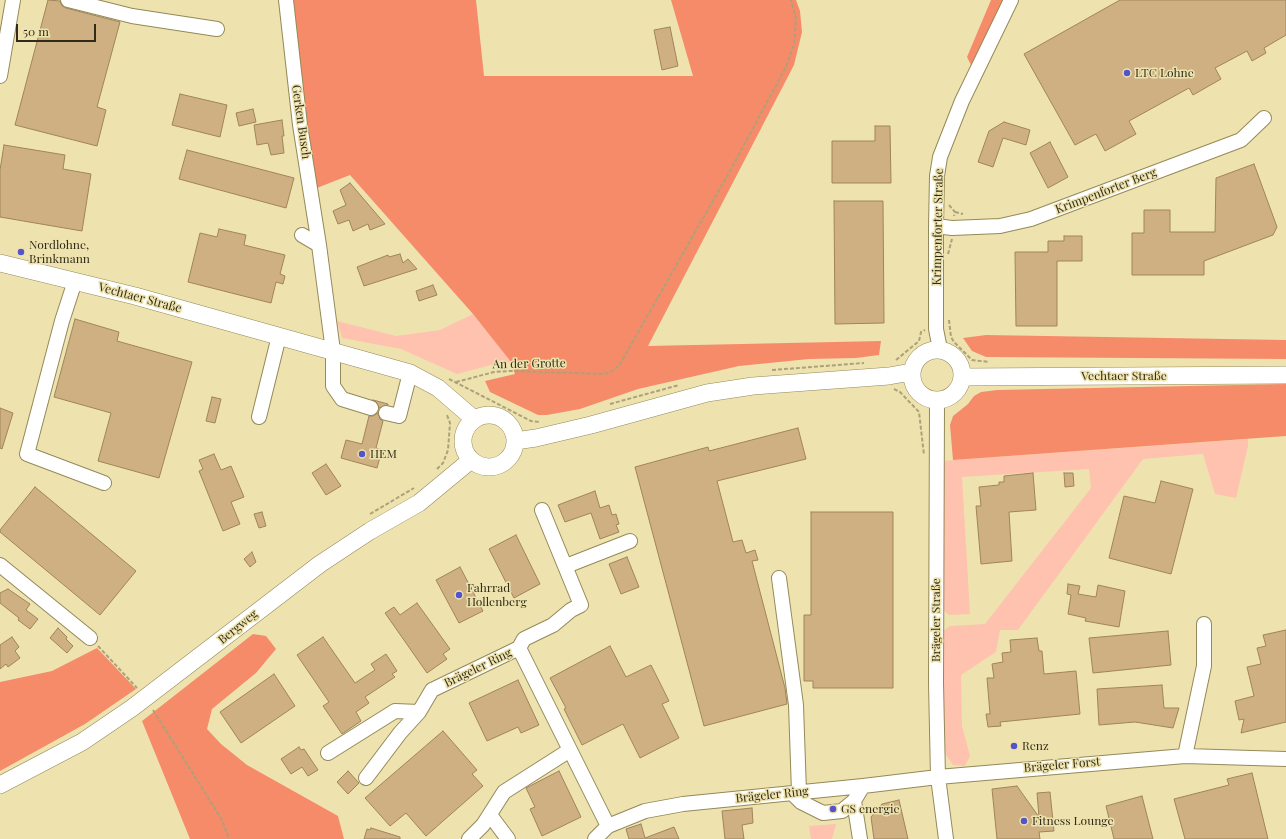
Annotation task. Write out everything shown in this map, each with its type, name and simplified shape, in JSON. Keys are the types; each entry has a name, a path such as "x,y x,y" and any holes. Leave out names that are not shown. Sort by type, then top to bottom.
{"main road":[{"name":"Vechtaer Straße","path":"0,263 279,336 443,383 474,419"},
{"path":"940,349 950,353 957,359 962,369 963,377 955,393 951,396 936,401 926,398 918,392 913,384 911,372 920,355 931,350 940,349"},
{"path":"515,441 536,438 591,425 707,393 753,386 889,376 911,372"},
{"name":"Vechtaer Straße","path":"963,377 1286,375"},
{"path":"490,415 501,418 510,426 515,441 511,456 499,465 484,467 471,460 463,446 465,431 474,419 490,415"},
{"name":"Bergweg","path":"0,785 82,742 142,694 320,564 370,531 419,503 471,460"}],"street":[{"path":"0,76 14,0"},
{"path":"68,0 132,16 217,29"},
{"name":"Gerken Busch","path":"286,0 300,125 334,351 333,386 342,399 371,408"},
{"name":"Krimpenforter Straße","path":"940,349 936,329 937,176 947,136 1011,0"},
{"name":"Krimpenforter Berg","path":"936,226 952,228 1000,226 1031,219 1241,140 1264,118"},
{"path":"302,235 319,245"},
{"path":"75,282 62,321 27,454 104,483"},
{"path":"259,417 279,336"},
{"path":"386,413 399,416 410,373"},
{"name":"Brägeler Straße","path":"936,401 936,682 938,777 946,839"},
{"path":"519,648 524,639 552,625 582,605 542,510"},
{"path":"566,566 630,541"},
{"path":"0,565 90,638"},
{"path":"779,578 796,705 795,793 801,802 823,813 842,811 852,802 862,786"},
{"path":"1185,756 1204,666 1204,624"},
{"name":"Brägeler Ring","path":"366,778 400,733 419,712 432,690 519,648 608,826"},
{"path":"328,753 395,711 419,712"},
{"path":"469,839 483,825 504,792 570,750"},
{"name":"Brägeler Forst","path":"938,777 1185,756 1286,759"},
{"name":"Brägeler Ring","path":"595,839 608,826 645,810 683,804 938,777"},
{"path":"852,802 860,839"},
{"path":"490,815 508,839"}],"path":[{"name":"An der Grotte","path":"443,383 456,382 494,372 510,371 604,374 613,372 620,364 735,162 786,67 794,38 796,19 791,0"},
{"path":"947,198 949,205 955,212 967,215"},
{"path":"947,258 952,243 952,228 955,212"},
{"path":"893,361 898,359 919,341 923,330 950,329 949,313"},
{"path":"769,370 865,363"},
{"path":"443,383 456,382 532,421 547,421"},
{"path":"607,405 683,384"},
{"path":"435,472 443,463 448,450 450,423 447,413"},
{"path":"90,638 142,694 222,820 229,839"}],"shaded area":[{"path":"280,0 476,0 484,76 693,76 671,0 796,0 800,11 802,32 794,65 648,346 881,341 879,355 856,358 809,359 739,366 638,389 580,409 547,415 538,415 490,392 485,381 515,374 511,362 473,314 350,175 304,193"},
{"path":"991,0 1003,0 971,65 967,57"},
{"path":"473,314 511,362 491,365 457,374 401,349 342,338 337,321 396,336 440,330"},
{"path":"986,335 1286,340 1286,359 986,357 972,351 963,338"},
{"path":"1286,384 1286,436 953,460 950,425 953,416 968,404 974,396 981,392 997,390"},
{"path":"1248,439 1248,446 1236,498 1215,494 1203,454 1143,459 1018,630 1000,630 996,652 961,675 962,726 970,756 965,766 953,765 944,752 942,632 950,626 985,624 1091,488 1089,469 962,477 970,614 949,615 941,608 941,461"},
{"path":"253,634 266,636 276,649 256,673 212,709 207,729 221,744 247,765 338,816 344,839 190,839 142,721"},
{"path":"97,648 136,689 85,724 0,771 0,682 52,671"},
{"path":"836,824 832,839 811,839 809,826"}],"building":[{"path":"48,0 60,1 62,6 66,8 120,22 97,107 106,110 97,146 15,125"},
{"name":"LTC Lohne","path":"1120,0 1286,0 1286,35 1264,48 1266,53 1252,61 1247,51 1215,68 1221,79 1193,95 1189,88 1129,121 1136,134 1105,151 1096,134 1075,145 1024,54"},
{"path":"670,27 678,66 662,70 654,30"},
{"path":"180,94 227,105 220,137 172,125"},
{"path":"253,109 256,122 239,126 236,113"},
{"path":"282,120 284,153 271,155 268,143 257,145 254,125"},
{"path":"1004,122 1030,130 1026,145 1003,138 993,167 978,162 989,131"},
{"path":"875,126 890,126 891,183 832,183 832,141 875,141"},
{"path":"1050,142 1068,177 1048,188 1030,153"},
{"path":"4,145 65,155 63,169 91,174 82,231 0,217 0,170"},
{"path":"187,150 294,178 286,208 179,179"},
{"path":"1254,164 1277,227 1273,235 1204,261 1204,275 1132,275 1132,233 1144,233 1144,210 1170,210 1170,232 1215,232 1216,178"},
{"path":"350,183 385,224 370,230 368,224 353,231 349,220 338,224 333,211 346,205 340,190"},
{"path":"834,201 883,201 884,323 835,324"},
{"path":"219,229 246,235 244,245 285,255 280,274 285,276 283,284 276,282 271,303 188,282 200,233 217,237"},
{"path":"1064,236 1082,236 1082,261 1057,261 1057,326 1016,326 1015,252 1048,252 1048,241 1064,241"},
{"path":"400,254 403,263 408,259 417,269 364,286 357,267 388,255 389,257"},
{"path":"433,285 437,295 419,301 416,291"},
{"path":"75,319 119,332 117,341 192,362 159,478 98,461 111,413 54,397"},
{"path":"212,397 221,399 215,423 206,421"},
{"path":"373,400 388,405 379,408 377,403"},
{"path":"0,408 13,413 2,449 0,448"},
{"path":"378,413 380,419 383,421 376,448 382,450 377,468 341,458 346,440 362,444 369,416 373,416"},
{"path":"798,428 806,459 717,481 733,542 742,540 746,553 755,550 758,560 752,561 785,688 787,704 704,726 635,467 708,447 709,451"},
{"path":"214,454 221,470 231,466 244,497 231,502 240,524 223,531 199,471 203,469 199,460"},
{"path":"326,464 341,486 326,495 312,473"},
{"path":"1033,473 1036,510 1009,512 1012,561 981,564 976,506 981,506 979,487 999,485 999,482 1004,482 1004,476"},
{"path":"1064,473 1073,473 1074,486 1065,487"},
{"path":"1161,481 1193,489 1171,574 1109,558 1124,496 1155,503"},
{"path":"35,487 136,571 100,615 0,532 0,530"},
{"path":"595,491 600,508 609,505 612,515 616,514 619,524 616,525 619,532 600,539 591,513 565,522 558,505"},
{"path":"262,512 266,526 259,528 254,514"},
{"path":"811,512 893,512 893,688 813,688 813,681 804,681 804,615 811,615"},
{"path":"516,535 540,584 514,598 489,549"},
{"path":"252,552 256,562 250,567 244,559"},
{"path":"627,557 639,587 621,594 609,564"},
{"name":"Fahrrad Hollenberg","path":"460,567 483,611 459,623 436,580"},
{"path":"1068,584 1080,586 1078,594 1096,597 1098,585 1125,591 1119,627 1085,621 1086,618 1068,614 1071,595 1067,594"},
{"path":"8,589 30,604 26,610 38,619 30,629 0,603 0,593"},
{"path":"417,603 450,649 443,654 447,659 427,673 385,613 394,607 400,615"},
{"path":"58,628 73,646 67,653 50,638"},
{"path":"1286,630 1286,722 1241,733 1244,719 1239,720 1235,701 1254,696 1247,667 1261,664 1257,648 1266,646 1263,635"},
{"path":"1168,631 1171,665 1093,673 1089,638"},
{"path":"12,637 19,647 15,651 20,658 8,667 6,664 0,669 0,645"},
{"path":"323,637 355,683 375,670 371,664 386,654 397,671 392,674 395,677 365,697 369,703 356,712 361,721 342,734 323,706 329,702 297,655"},
{"path":"1037,638 1039,651 1042,651 1044,674 1076,671 1080,714 1000,722 1001,726 988,727 986,714 990,714 987,678 994,678 992,664 1003,662 1002,653 1011,652 1010,640"},
{"path":"610,646 626,677 651,665 669,701 662,704 679,738 640,758 623,724 582,745 564,709 566,708 550,678"},
{"path":"274,674 295,706 241,743 220,712"},
{"path":"518,680 539,725 521,733 518,727 487,741 469,703"},
{"path":"1162,685 1164,708 1179,708 1173,728 1135,722 1099,725 1097,689"},
{"path":"443,731 477,770 472,774 483,786 426,836 406,813 390,826 365,798"},
{"path":"299,747 301,750 304,749 318,770 308,776 302,767 291,774 281,759"},
{"path":"348,771 359,783 348,794 337,782"},
{"path":"559,771 581,817 542,836 530,809 535,807 526,788"},
{"path":"1252,773 1268,839 1185,839 1174,799 1229,785 1227,779"},
{"name":"Fitness Lounge","path":"1017,786 1039,817 1037,793 1050,792 1054,831 1039,832 1040,839 997,839 992,789"},
{"path":"1142,796 1153,839 1114,839 1106,806"},
{"path":"899,800 908,839 874,839 871,817 882,804"},
{"path":"752,808 753,823 742,825 744,839 725,839 722,811"},
{"path":"641,824 645,838 674,827 679,839 629,839 626,829"},
{"path":"371,828 400,837 400,839 364,839 367,829 370,830"}],"place":[{"name":"LTC Lohne","path":"1127,73"},
{"name":"Nordlohne, Brinkmann","path":"21,252"},
{"name":"HEM","path":"362,454"},
{"name":"Fahrrad Hollenberg","path":"459,595"},
{"name":"Renz","path":"1014,746"},
{"name":"GS energie","path":"833,809"},
{"name":"Fitness Lounge","path":"1024,821"}]}
